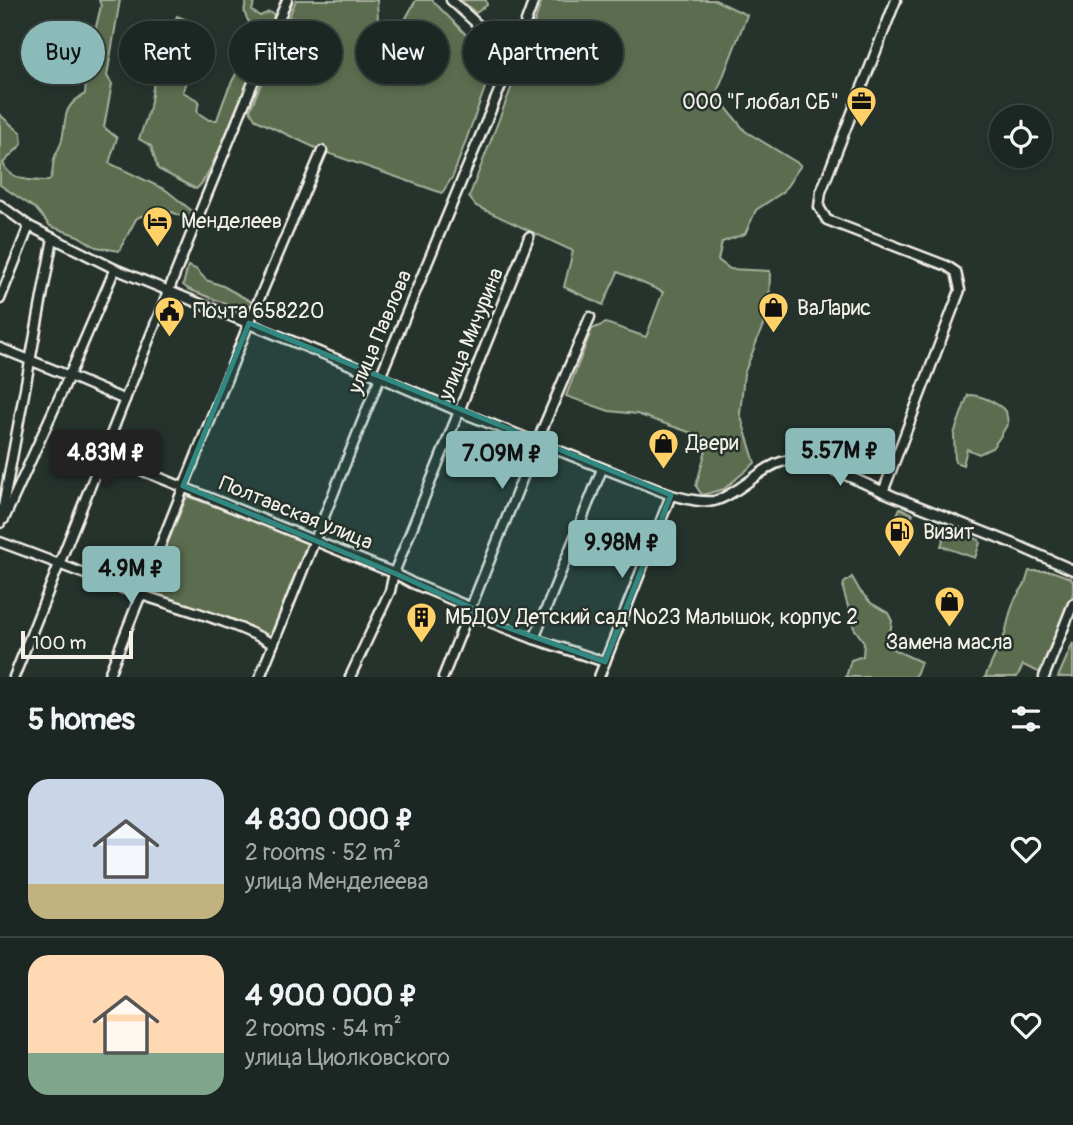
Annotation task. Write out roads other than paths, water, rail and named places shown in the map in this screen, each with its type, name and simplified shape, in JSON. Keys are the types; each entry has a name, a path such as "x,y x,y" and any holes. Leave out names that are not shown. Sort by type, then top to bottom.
{"street":[{"path":"15,677 287,0"},
{"path":"451,0 474,21"},
{"name":"улица Павлова","path":"526,21 534,0"},
{"path":"883,492 960,290 956,272 947,266 827,220 819,207 821,192 896,0"},
{"name":"улица Павлова","path":"260,677 380,377 502,84"},
{"path":"108,677 249,323 322,151"},
{"path":"0,205 29,226 115,269 458,411 671,495 713,501 727,497 772,466 793,458 821,464 1073,570"},
{"path":"0,299 29,226"},
{"name":"улица Мичурина","path":"350,677 390,591 394,573 529,237"},
{"path":"0,525 53,238"},
{"path":"0,525 115,269"},
{"path":"443,677 590,317"},
{"path":"0,348 125,400"},
{"name":"Полтавская улица","path":"104,455 394,573 534,639 605,662"},
{"path":"534,639 603,469"},
{"path":"599,677 671,495"},
{"path":"0,542 142,595 210,617 273,644"},
{"path":"1044,677 1073,604"}],"place":[{"name":"ООО \"Глобал СБ\"","path":"862,129"},
{"name":"Менделеев","path":"158,248"},
{"name":"ВаЛарис","path":"774,335"},
{"name":"Почта 658220","path":"170,338"},
{"name":"Двери","path":"663,470"},
{"name":"Визит","path":"900,559"},
{"name":"Замена масла","path":"949,629"},
{"name":"МБДОУ Детский сад №23 Малышок, корпус 2","path":"422,644"}]}
